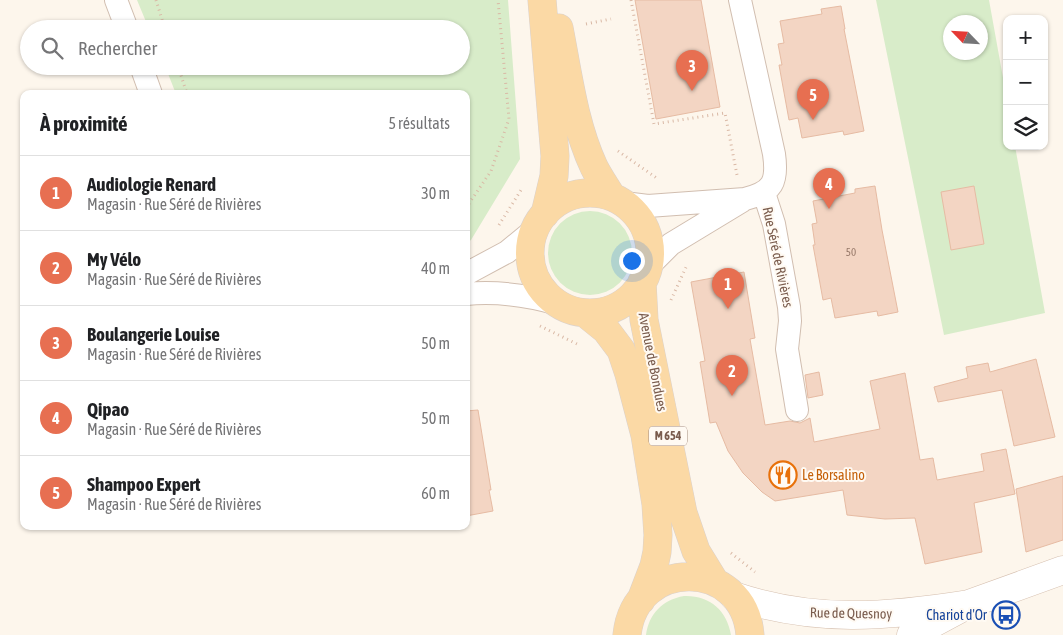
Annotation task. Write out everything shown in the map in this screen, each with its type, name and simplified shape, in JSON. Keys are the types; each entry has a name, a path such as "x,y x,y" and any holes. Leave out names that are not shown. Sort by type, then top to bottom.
{"main road":[{"path":"542,0 555,156 554,176 530,249 533,270 542,289 558,304 584,312 603,312 620,305 631,297 646,274 650,246 645,227 636,213 618,200 594,168 577,116 553,0"},
{"path":"540,221 560,201 576,195 592,192 618,200"},
{"name":"Avenue de Bondues","path":"646,274 644,320 683,513 696,551 747,618 750,635"},
{"name":"Avenue de Bondues","path":"584,312 606,330 620,350 630,374 646,435 657,510 658,545 652,572 641,600 631,616 627,635"},
{"path":"641,600 656,586 675,578 695,577 725,589"}],"street":[{"path":"116,0 124,20"},
{"name":"Rue Séré de Rivières","path":"646,274 671,244 755,196 774,180 776,170 774,154 740,0"},
{"path":"144,75 150,90"},
{"name":"Rue Séré de Rivières","path":"618,200 648,206 755,196"},
{"name":"Rue Séré de Rivières","path":"755,196 774,224 789,307 790,321 787,349 797,410"},
{"path":"470,272 492,262 507,252 540,221"},
{"path":"470,294 511,293 558,304"},
{"name":"Rue de Quesnoy","path":"911,635 969,604 1063,570"},
{"name":"Rue de Quesnoy","path":"725,589 788,610 828,615 858,616 910,613 969,604"}],"path":[{"path":"156,0 162,20"},
{"path":"470,202 491,171 509,119 498,0"},
{"path":"631,0 654,124 724,113 737,176 755,196"},
{"path":"584,24 611,19"},
{"path":"181,75 186,90"},
{"path":"617,150 665,184"},
{"path":"496,230 525,184"},
{"name":"Avenue de Bondues","path":"670,303 690,258"},
{"path":"539,326 583,347"}],"green space":[{"path":"137,0 508,0 520,159 470,241 470,90 174,90 169,75 470,75 470,20 145,20"},
{"path":"876,0 989,0 1003,78 1003,150 1016,150 1045,313 944,335"},
{"path":"590,211 606,214 620,223 629,237 632,253 629,269 620,283 606,292 590,295 574,292 560,283 551,269 548,253 551,237 560,223 574,214"},
{"path":"684,596 693,596 709,601 721,611 729,626 731,635 646,635 650,621 658,609 669,601"}],"building":[{"path":"635,0 701,0 720,107 656,119"},
{"path":"841,6 864,131 844,135 843,131 802,138 798,118 789,120 779,65 782,65 778,44 784,43 780,21 822,14 821,9"},
{"path":"875,186 898,312 878,316 877,311 835,318 831,298 823,300 813,245 815,245 812,224 817,223 813,201 855,193 855,189"},
{"path":"974,186 984,244 951,250 941,192"},
{"path":"744,272 755,338 750,339 765,425 790,421 800,423 810,418 814,442 880,429 870,381 905,373 920,460 933,458 937,480 984,471 981,454 1006,449 1015,494 974,503 982,552 925,564 915,518 885,519 847,515 843,490 775,501 762,492 743,473 728,451 716,422 710,423 700,362 705,361 691,282"},
{"path":"1036,359 1055,437 1014,446 1002,390 938,402 934,387 968,378 966,367 988,363 990,372"},
{"path":"819,372 823,395 808,398 805,375"},
{"path":"478,410 493,511 470,515 470,411"},
{"path":"1063,476 1063,540 1026,552 1016,489"}],"place":[{"name":"Boulangerie Louise","path":"692,91"},
{"name":"Shampoo Expert","path":"813,120"},
{"name":"Qipao","path":"829,209"},
{"name":"Audiologie Renard","path":"728,309"},
{"name":"My Vélo","path":"732,396"},
{"name":"Le Borsalino","path":"783,475"},
{"name":"Chariot d'Or","path":"1006,615"}]}
